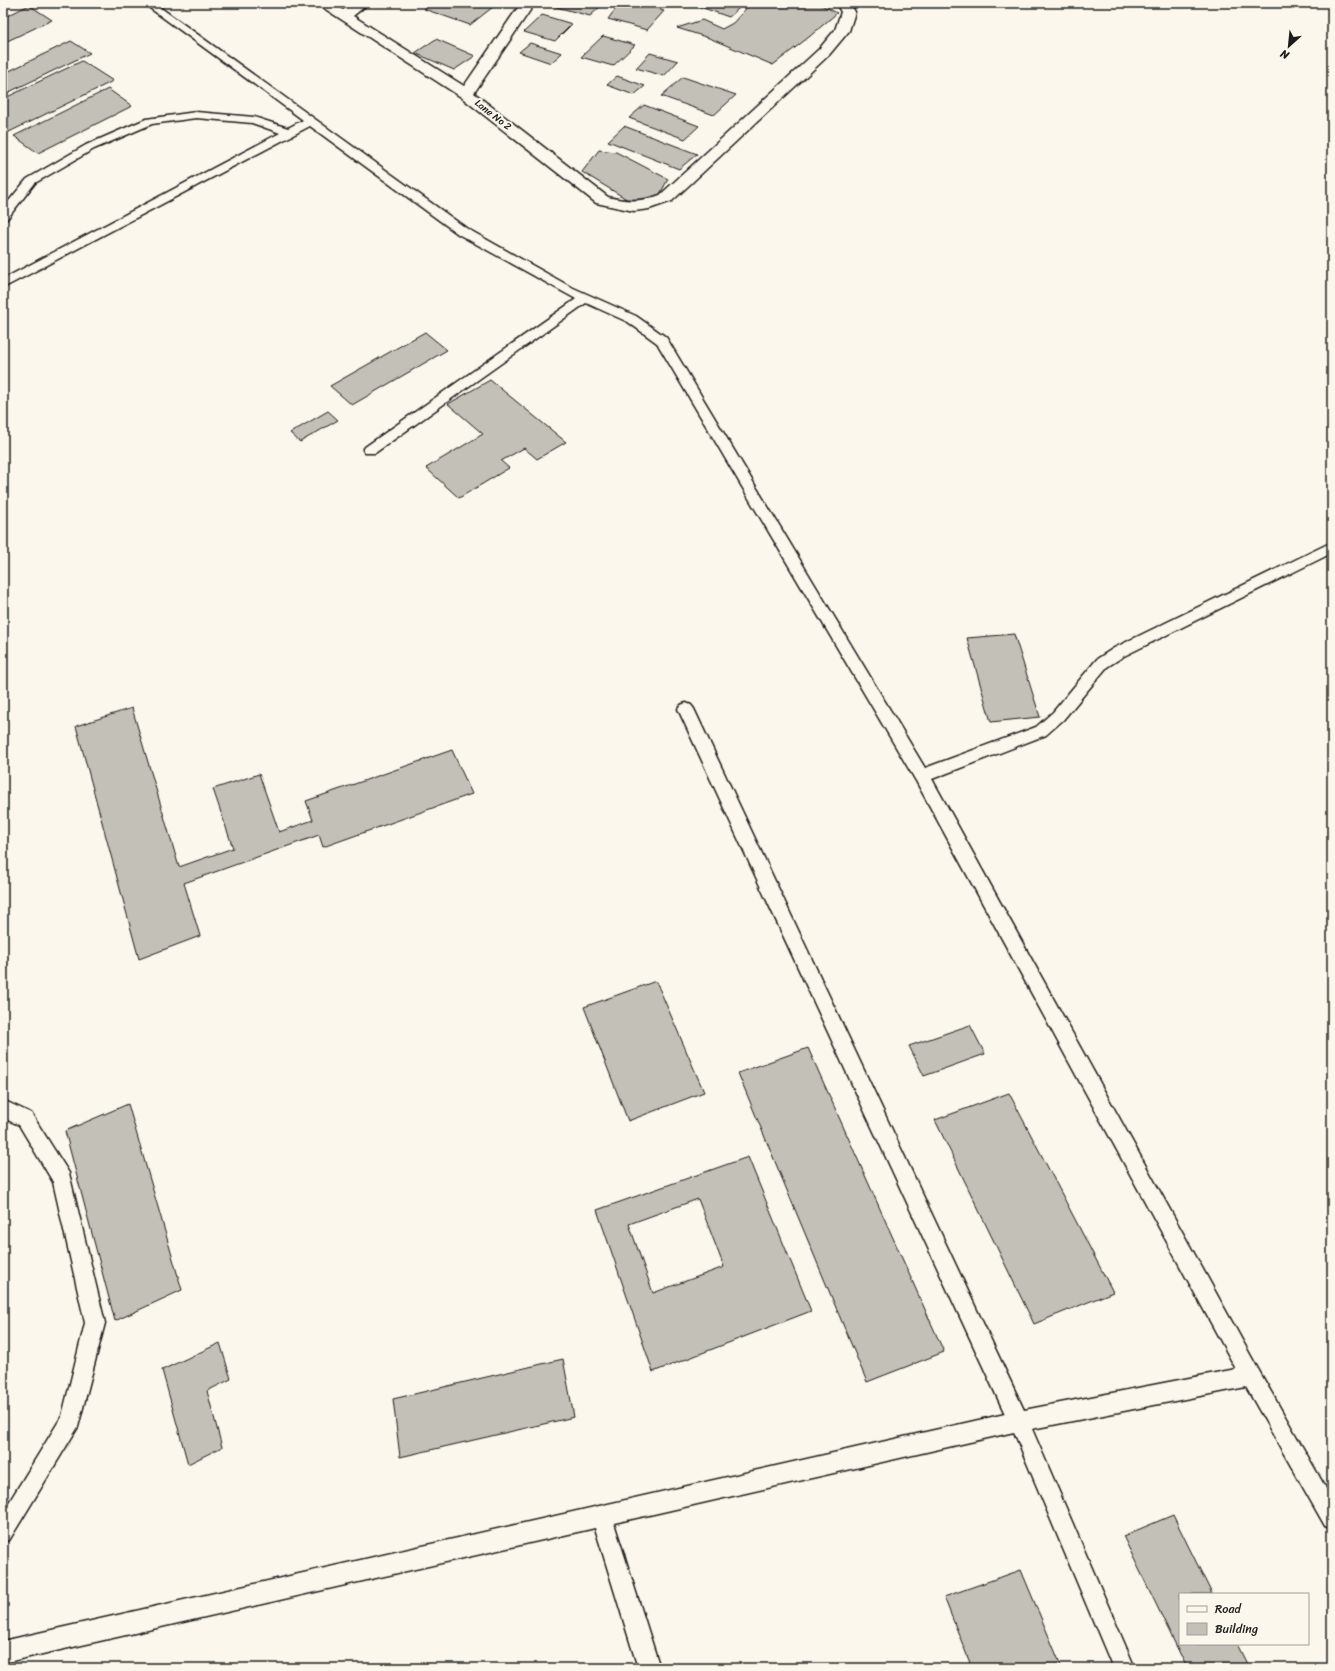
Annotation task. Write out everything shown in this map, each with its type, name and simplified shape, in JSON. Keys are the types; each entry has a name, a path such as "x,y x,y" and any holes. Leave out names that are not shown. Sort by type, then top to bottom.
{"street":[{"name":"Lane No 2","path":"323,3 466,94 602,200 621,205 635,206 650,205 666,198 824,52 842,31 848,12 843,3"},
{"path":"344,16 362,3"},
{"path":"466,94 528,3"}],"lane":[{"path":"148,3 462,231 558,286 632,320 662,340 922,776 1251,1376 1332,1519"},
{"path":"3,216 31,181 90,147 150,121 196,115 254,120 288,132"},
{"path":"3,284 310,120"},
{"path":"370,450 585,298"},
{"path":"922,776 1040,731 1058,716 1102,663 1119,652 1332,547"},
{"path":"686,709 1019,1421 1124,1668"},
{"path":"3,1109 25,1119 62,1179 96,1323 71,1420 3,1532"},
{"path":"3,1652 1019,1421 1251,1376"},
{"path":"602,1517 649,1668"}],"building":[{"path":"432,3 498,3 470,25 424,9"},
{"path":"551,3 604,3 590,16 549,5"},
{"path":"620,3 667,3 660,10 664,11 647,30 608,19"},
{"path":"689,3 745,3 729,17"},
{"path":"751,3 818,3 837,13 773,65 709,38 677,28 702,20 722,29 733,23"},
{"path":"29,5 52,20 3,43 3,18"},
{"path":"542,15 572,24 555,41 524,32"},
{"path":"603,36 635,45 613,66 581,57"},
{"path":"436,39 475,56 454,70 415,53"},
{"path":"71,41 90,53 3,95 3,74"},
{"path":"530,43 562,53 551,63 519,52"},
{"path":"650,53 678,61 664,76 636,68"},
{"path":"82,61 113,81 5,134 3,133 3,99"},
{"path":"617,76 645,86 634,95 607,85"},
{"path":"683,77 736,95 714,115 661,96"},
{"path":"108,89 132,106 38,153 14,136"},
{"path":"644,105 699,126 685,139 629,118"},
{"path":"624,126 697,154 679,169 608,141"},
{"path":"599,150 616,152 668,179 659,196 638,206 582,172"},
{"path":"425,332 447,350 352,405 330,386"},
{"path":"490,380 566,442 537,459 524,448 501,461 509,468 459,498 426,468 483,434 448,404"},
{"path":"328,411 338,420 300,442 290,433"},
{"path":"1014,634 1040,717 991,722 967,638"},
{"path":"132,708 179,867 233,848 213,789 259,774 279,832 313,820 306,801 452,750 472,794 323,847 319,835 184,883 200,936 139,959 76,726"},
{"path":"656,981 704,1092 628,1121 584,1007"},
{"path":"970,1025 985,1054 924,1076 909,1046"},
{"path":"808,1048 944,1352 867,1382 738,1073"},
{"path":"1009,1093 1113,1292 1034,1324 935,1120"},
{"path":"128,1104 182,1290 115,1321 65,1131"},
{"path":"748,1157 811,1311 653,1372 597,1210","holes":["698,1199 724,1267 653,1293 629,1224"]},
{"path":"220,1343 231,1379 207,1391 222,1447 188,1464 162,1370"},
{"path":"563,1359 574,1417 400,1457 393,1399"},
{"path":"1173,1515 1212,1593 1179,1593 1179,1645 1238,1645 1249,1668 1187,1668 1123,1536"},
{"path":"1021,1570 1062,1668 972,1668 944,1597"}]}
